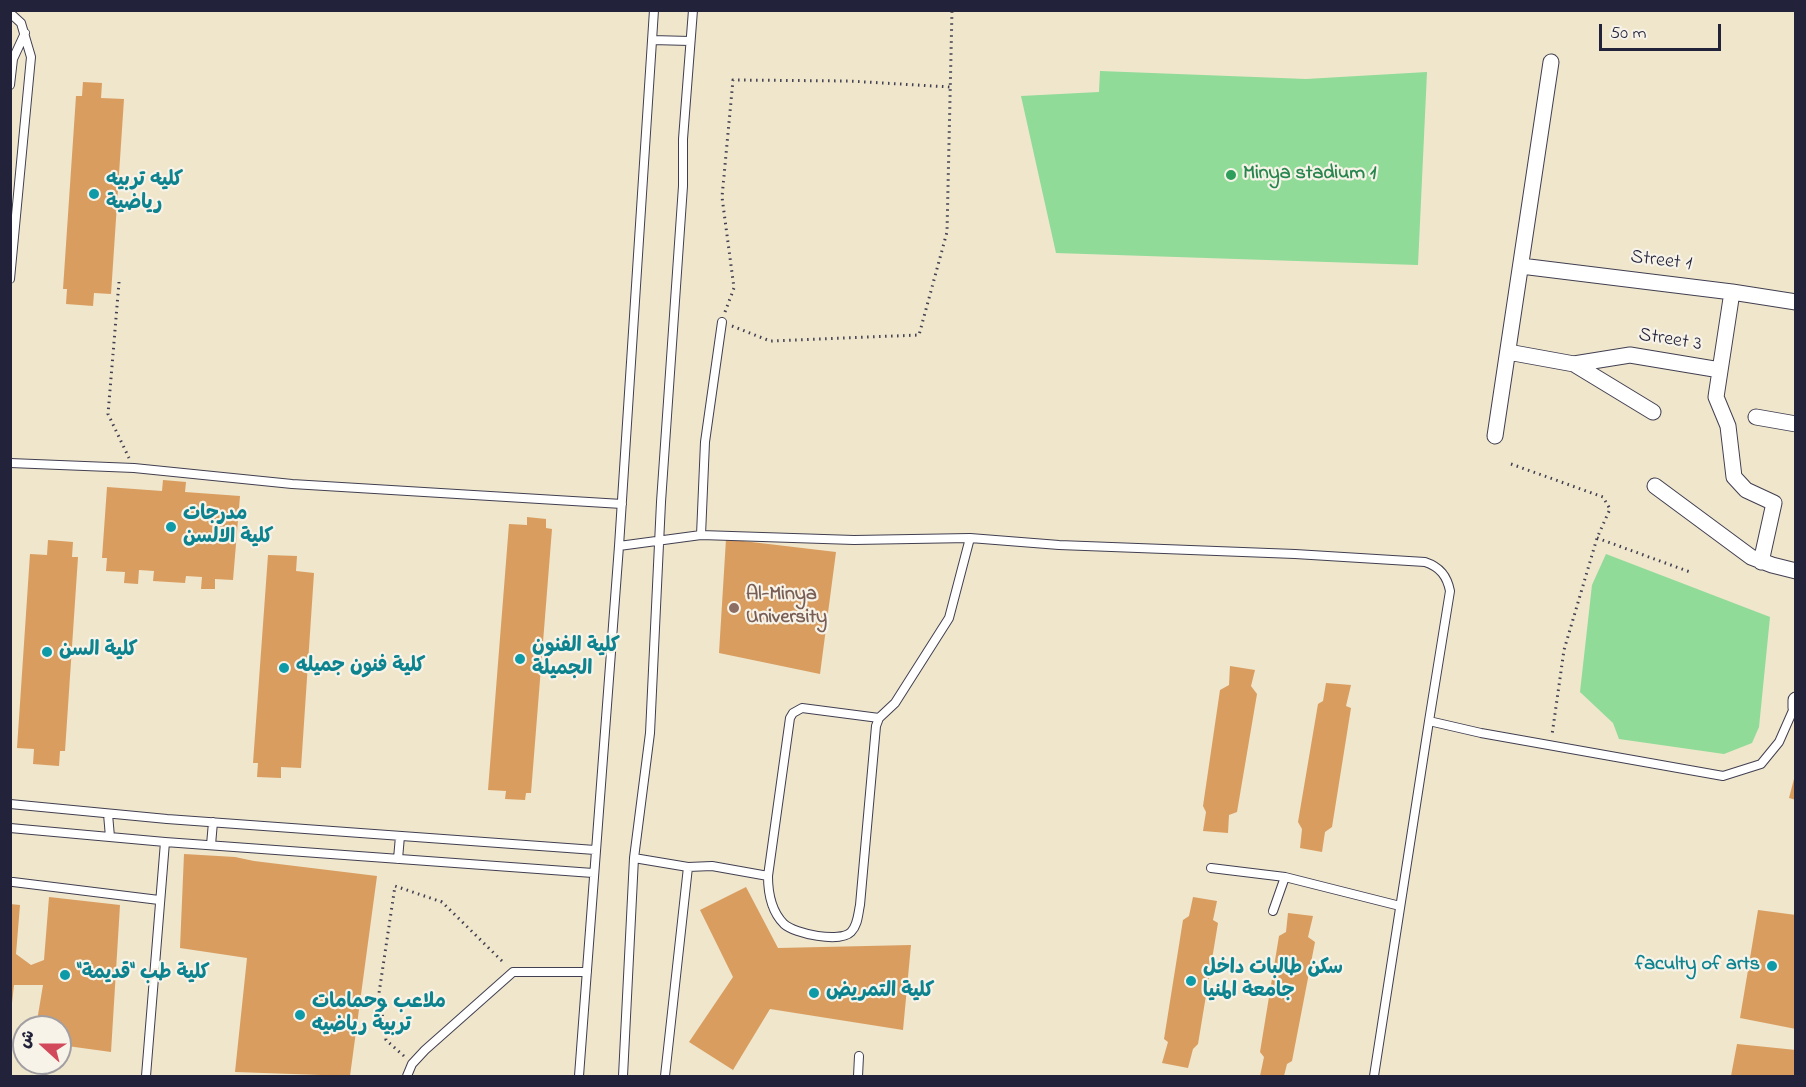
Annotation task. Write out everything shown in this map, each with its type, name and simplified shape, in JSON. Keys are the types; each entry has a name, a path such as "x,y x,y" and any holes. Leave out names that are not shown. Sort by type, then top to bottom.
{"street":[{"path":"1495,435 1551,62"},
{"name":"Street 1","path":"1521,266 1796,302"},
{"path":"1732,292 1716,397 1728,426 1734,477 1746,490 1774,503 1761,562"},
{"name":"Street 3","path":"1508,352 1574,364 1630,355 1720,370"},
{"path":"1574,364 1653,412"},
{"path":"1756,417 1796,424"},
{"path":"1655,486 1761,562 1796,571"}],"lane":[{"path":"579,1077 622,504 654,10"},
{"path":"623,1077 634,858 650,733 659,540 693,10"},
{"path":"10,13 21,23 31,57 11,253 11,276"},
{"path":"10,85 13,59 25,33"},
{"path":"652,40 690,41"},
{"path":"701,535 705,442 722,322"},
{"path":"10,463 134,468 292,484 622,504"},
{"path":"619,546 701,535 854,540 970,538 1059,545 1295,554 1425,562 1441,571 1448,579 1450,591 1374,1077"},
{"path":"879,718 802,708 793,713 790,718 768,876 768,892 778,917 786,927 810,935 842,937 851,932 857,921 876,726 879,718 895,703 949,618 970,538"},
{"path":"1429,721 1550,746 1723,776 1761,764 1779,742 1795,705"},
{"path":"10,804 108,814 595,850"},
{"path":"108,814 110,837"},
{"path":"211,845 213,822"},
{"path":"10,828 165,842 593,873"},
{"path":"398,859 400,836"},
{"path":"146,1077 165,842"},
{"path":"634,858 688,867 712,866 768,876"},
{"path":"665,1077 688,867"},
{"path":"1210,868 1285,877 1400,906"},
{"path":"1273,911 1285,877"},
{"path":"13,882 159,900"},
{"path":"407,1077 412,1064 447,1029 513,972 587,972"},
{"path":"858,1077 859,1056"}],"path":[{"path":"950,87 849,81 733,80 722,197 734,288 722,322 770,341 919,335 947,232 952,10"},
{"path":"119,282 108,414 134,468"},
{"path":"1511,464 1603,497 1610,508 1597,538 1564,650 1550,746"},
{"path":"1597,538 1690,572"},
{"path":"412,1064 386,1040 379,993 395,886 442,902 513,972"}],"green space":[{"name":"Minya stadium 1","path":"1100,71 1306,79 1427,72 1418,265 1056,253 1021,96 1099,92"},
{"path":"1606,554 1770,617 1759,727 1752,743 1724,754 1619,739 1613,723 1580,692 1592,585"}],"building":[{"name":"كليه تربيه رياضية","path":"83,82 102,83 101,98 124,99 111,294 94,293 93,306 66,304 67,289 63,289 76,96 82,96"},
{"name":"مدرجات كلية الالسن","path":"163,480 186,482 185,492 240,496 233,580 215,579 215,589 201,589 202,577 186,576 185,583 153,581 154,571 139,570 138,584 124,583 125,572 106,571 107,558 102,558 107,487 162,491"},
{"name":"كلية الفنون الجميلة","path":"527,517 546,519 546,528 552,529 531,793 526,793 525,800 505,799 506,791 488,790 509,524 527,525"},
{"path":"726,539 836,552 820,674 719,653"},
{"name":"كلية السن","path":"48,540 73,542 72,557 78,557 65,751 60,751 59,766 33,764 34,749 17,748 30,554 47,555"},
{"name":"كلية فنون جميله","path":"268,555 297,556 296,571 314,573 301,768 281,767 281,778 257,777 258,763 253,763"},
{"path":"1230,666 1255,670 1251,686 1257,694 1237,812 1229,815 1228,833 1203,831 1206,812 1203,806 1220,690 1229,685"},
{"path":"1326,683 1351,685 1346,706 1351,708 1332,827 1325,832 1322,852 1300,848 1302,829 1298,822 1318,704 1323,701"},
{"path":"1796,775 1796,800 1789,798"},
{"name":"ملاعب وحمامات تربية رياضيه","path":"184,854 235,857 377,876 350,1076 235,1072 247,958 180,948"},
{"name":"كلية التمريض","path":"746,887 778,948 911,945 903,1030 770,1009 733,1070 689,1042 733,977 700,910"},
{"name":"\"كلية طب \"قديمة","path":"49,897 120,905 111,1052 72,1047 72,1015 38,1015 43,985 14,985 12,1003 10,1003 10,904 20,905 16,954 31,965 44,960"},
{"name":"سكن طالبات داخل جامعة المنيا","path":"1193,897 1217,901 1213,920 1218,923 1198,1044 1193,1049 1188,1068 1162,1063 1168,1042 1164,1039 1183,920 1189,916"},
{"name":"faculty of arts","path":"1758,910 1796,915 1796,1029 1740,1018"},
{"name":"سكن طالبات داخل جامعة المنيا","path":"1288,913 1313,916 1308,937 1315,942 1292,1061 1287,1064 1284,1076 1260,1076 1264,1057 1260,1052 1279,936 1286,932"},
{"path":"1737,1044 1796,1050 1796,1076 1731,1076"}],"place":[{"name":"Minya stadium 1","path":"1231,175"},
{"name":"كليه تربيه رياضية","path":"94,194"},
{"name":"مدرجات كلية الالسن","path":"171,527"},
{"name":"Al-Minya University","path":"734,608"},
{"name":"كلية السن","path":"47,652"},
{"name":"كلية الفنون الجميلة","path":"520,659"},
{"name":"كلية فنون جميله","path":"284,668"},
{"name":"faculty of arts","path":"1772,966"},
{"name":"\"كلية طب \"قديمة","path":"65,975"},
{"name":"سكن طالبات داخل جامعة المنيا","path":"1191,981"},
{"name":"كلية التمريض","path":"814,993"},
{"name":"ملاعب وحمامات تربية رياضيه","path":"300,1015"}]}
